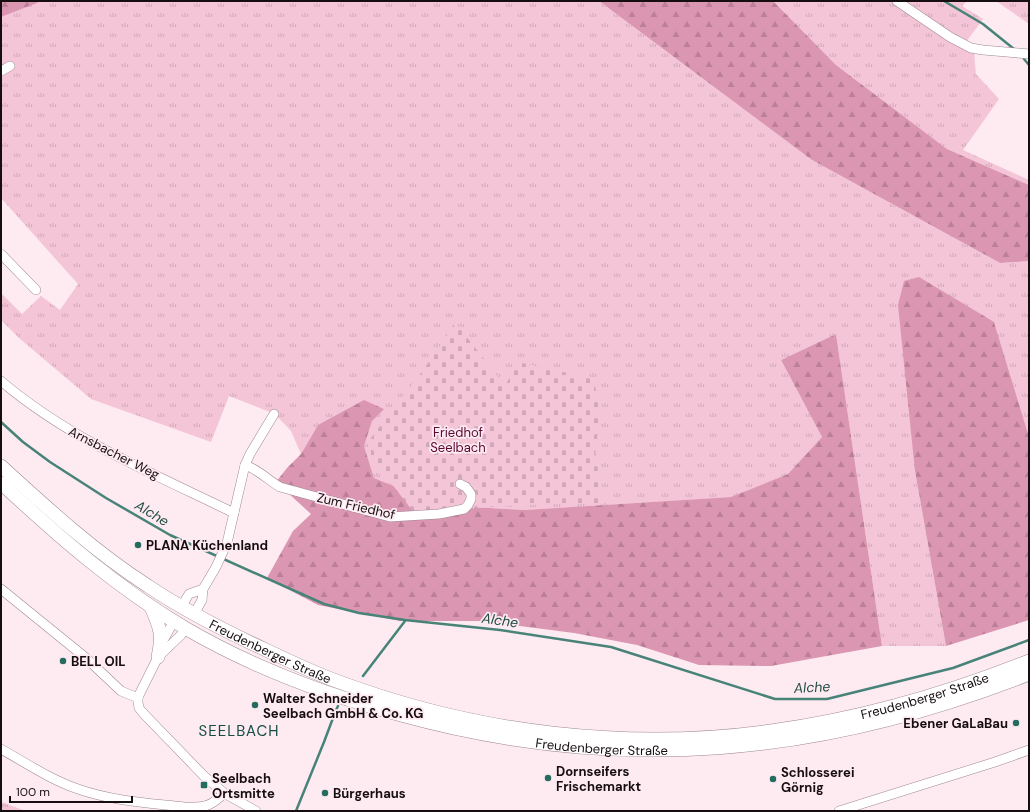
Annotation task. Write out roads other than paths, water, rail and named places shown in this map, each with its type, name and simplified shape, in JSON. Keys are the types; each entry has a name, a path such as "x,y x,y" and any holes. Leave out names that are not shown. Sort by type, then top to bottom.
{"main road":[{"name":"Freudenberger Straße","path":"1,466 95,548 148,586 194,614 238,637 313,672 388,699 437,713 486,723 535,731 607,737 704,737 770,731 811,725 890,708 988,677 1029,661"},
{"name":"Freudenberger Straße","path":"1,483 88,562 151,607 180,625 238,655 308,687 384,711 484,735 535,743 605,750 671,751 772,743 814,737 895,719 994,688 1029,674"},
{"path":"180,625 181,606"},
{"path":"151,607 159,624 161,638 160,652"},
{"name":"Freudenberger Straße","path":"180,625 194,614"}],"street":[{"path":"897,1 950,37 971,48 1029,54"},
{"path":"1,71 10,66"},
{"path":"1,254 36,290"},
{"name":"Arnsbacher Weg","path":"1,381 30,404 65,428 97,446 234,513"},
{"path":"194,614 202,600 203,589 220,558 230,535 245,465 274,414"},
{"name":"Zum Friedhof","path":"245,465 255,469 280,487 390,517 439,514 464,509 468,506 471,499 471,494 466,487 460,484"},
{"path":"1,589 86,658 121,691 138,698"},
{"path":"181,606 190,594 203,589"},
{"path":"160,652 180,635 180,625"},
{"path":"180,625 160,652 138,698 139,708 204,776 224,793 256,811"},
{"path":"1,749 60,782 77,789 106,796 197,808 216,802 224,793"},
{"path":"839,811 1029,750"}],"waterway":[{"path":"944,1 983,24 1014,49"},
{"path":"1024,59 1029,65"},
{"name":"Alche","path":"1,422 23,442 50,462 106,498 170,535 324,604 359,613 405,620 500,630 611,647 775,699 827,699 953,668 1029,640"},
{"path":"363,676 405,621"},
{"path":"296,811 338,706"}],"place":[{"name":"PLANA Küchenland","path":"138,545"},
{"name":"BELL OIL","path":"63,661"},
{"name":"Walter Schneider Seelbach GmbH & Co. KG","path":"255,705"},
{"name":"Ebener GaLaBau","path":"1016,723"},
{"name":"Dornseifers Frischemarkt","path":"548,778"},
{"name":"Schlosserei Görnig","path":"773,779"},
{"name":"Seelbach Ortsmitte","path":"204,785"},
{"name":"Bürgerhaus","path":"325,793"}],"district":[{"name":"SEELBACH","path":"239,731"}],"park label":[{"name":"Friedhof Seelbach","path":"458,440"}]}
